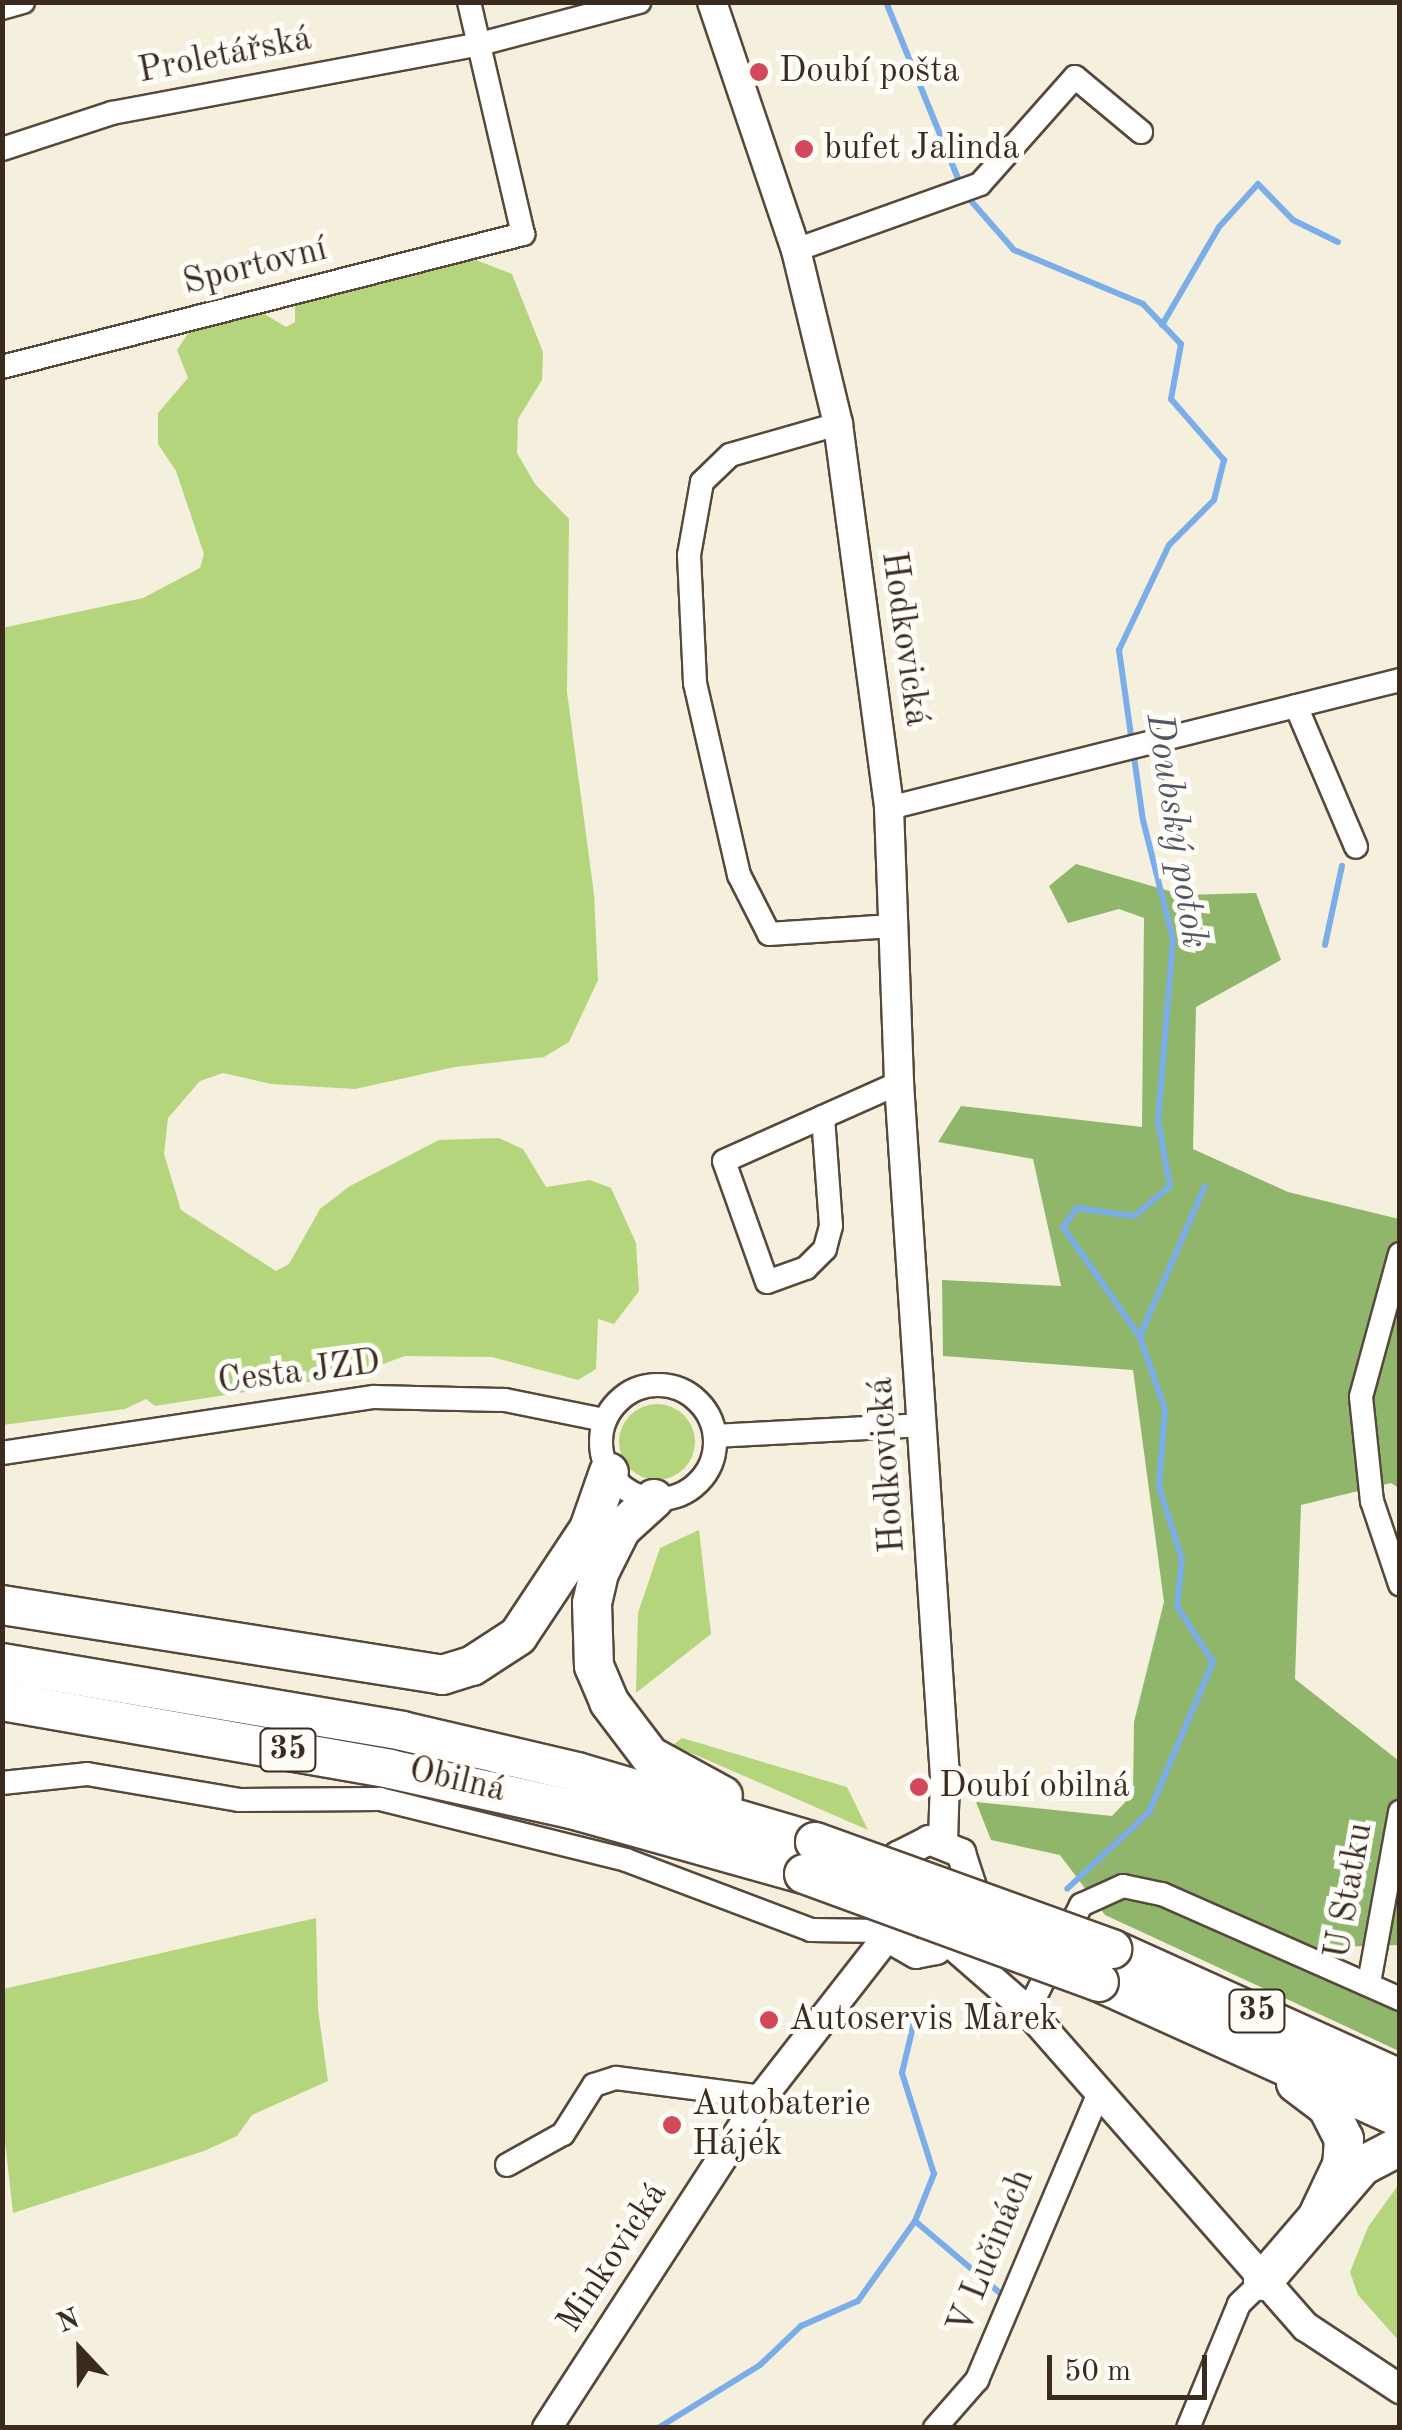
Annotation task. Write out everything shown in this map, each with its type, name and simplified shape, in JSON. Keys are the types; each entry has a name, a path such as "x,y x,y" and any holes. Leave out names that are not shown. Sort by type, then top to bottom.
{"highway":[{"path":"2,1605 442,1675 472,1666 518,1636 589,1528 609,1472"},
{"path":"654,1500 621,1529 592,1603 594,1666 609,1702 650,1756 809,1858"},
{"name":"35","path":"2,1663 402,1731 577,1772 1400,2079"},
{"name":"35","path":"2,1701 390,1769 809,1858"},
{"name":"35","path":"1105,1966 1201,2023 1400,2118"},
{"path":"1201,2023 1318,2097 1335,2116 1345,2150 1317,2218"},
{"path":"1263,2281 1374,2155 1400,2146"}],"street":[{"path":"469,2 476,45"},
{"name":"Proletářská","path":"2,149 112,112 476,45 639,2"},
{"name":"Hodkovická","path":"712,2 796,250 838,424 889,808 899,1083 945,1778 943,1842"},
{"name":"Sportovní","path":"2,368 524,234 476,45"},
{"path":"796,250 980,184 1074,77 1141,132"},
{"path":"838,424 730,455 702,482 690,555 695,684 740,875 769,934 893,926"},
{"path":"889,808 1400,680"},
{"path":"1296,706 1356,846"},
{"path":"823,1117 831,1226 826,1250 806,1268 768,1282 724,1161 899,1083"},
{"path":"1400,1254 1362,1398 1372,1501 1400,1584"},
{"path":"672,1386 697,1399 715,1436 711,1464 694,1486 654,1500 628,1491 609,1472 600,1447 604,1420 632,1390 672,1386"},
{"name":"Cesta JZD","path":"2,1452 374,1397 505,1400 604,1420"},
{"path":"715,1436 923,1425"},
{"name":"Obilná","path":"2,1783 86,1774 239,1800 380,1799 648,1866 811,1930 884,1934"},
{"name":"U Statku","path":"1369,1983 1400,1812"},
{"path":"943,1842 966,1859 972,1880 948,1942 916,1954 884,1934 880,1902 898,1856 915,1843 943,1842"},
{"path":"1028,2011 1081,1904 1123,1886 1162,1894 1400,1999"},
{"name":"Minkovická","path":"548,2428 762,2097 884,1934"},
{"path":"948,1942 1028,2011 1263,2281 1326,2344 1400,2389"},
{"path":"507,2165 563,2134 594,2086 616,2078 762,2097"},
{"name":"V Lučinách","path":"936,2428 977,2380 1099,2093"},
{"path":"1188,2428 1240,2304 1263,2281"}],"green space":[{"path":"476,260 512,274 543,352 542,380 518,419 517,453 535,484 569,519 567,692 594,894 598,980 569,1042 544,1057 455,1067 355,1089 271,1084 223,1073 200,1081 168,1118 164,1154 181,1210 276,1271 289,1264 320,1209 350,1186 439,1140 499,1138 523,1149 546,1187 590,1180 611,1188 636,1243 639,1291 614,1324 598,1319 596,1369 578,1380 492,1357 405,1356 353,1375 155,1406 146,1399 125,1409 3,1425 2,628 143,598 200,568 204,554 176,471 158,444 158,413 188,378 177,350 191,329 261,312 286,327 295,322 295,301"},
{"path":"1076,864 1183,895 1256,893 1281,960 1196,1007 1193,1149 1288,1192 1399,1219 1399,1488 1391,1483 1301,1505 1295,1679 1399,1761 1399,1945 1334,1947 1367,1995 1399,2007 1399,2051 1105,1915 1060,1855 991,1840 976,1802 1112,1816 1133,1794 1134,1722 1164,1602 1133,1370 943,1356 942,1280 1061,1286 1033,1159 938,1142 961,1106 1142,1127 1144,918 1119,909 1068,923 1049,886"},
{"path":"657,1404 684,1415 695,1442 684,1469 657,1480 630,1469 619,1442 630,1415"},
{"path":"699,1530 711,1634 636,1693 638,1613 660,1548"},
{"path":"682,1738 847,1787 868,1830 673,1745"},
{"path":"316,1918 318,2009 328,2081 252,2115 237,2136 204,2151 13,2213 2,2115 3,1989"},
{"path":"1399,2184 1399,2341 1358,2295 1350,2272 1368,2227"}],"waterway":[{"name":"Doubský potok","path":"886,2 961,186"},
{"path":"1162,325 1219,227 1258,184 1293,220 1338,242"},
{"name":"Doubský potok","path":"965,194 1014,250 1143,304 1181,344 1171,399 1224,460 1214,500 1169,545 1119,650 1143,820 1173,939 1158,1121 1170,1186 1134,1216 1077,1208 1063,1227 1140,1337 1165,1409 1159,1487 1182,1559 1177,1606 1213,1662 1149,1812 1067,1889"},
{"path":"1325,945 1342,866"},
{"path":"1140,1336 1205,1186"},
{"name":"Doubský potok","path":"658,2428 760,2365 801,2326 858,2301 915,2221 934,2174 902,2073 915,2018"},
{"path":"915,2221 1001,2294"}],"place":[{"name":"Doubí pošta","path":"759,72"},
{"name":"bufet Jalinda","path":"804,149"},
{"name":"Doubí obilná","path":"919,1787"},
{"name":"Autoservis Marek","path":"769,2020"},
{"name":"Autobaterie Hájek","path":"672,2125"}]}
